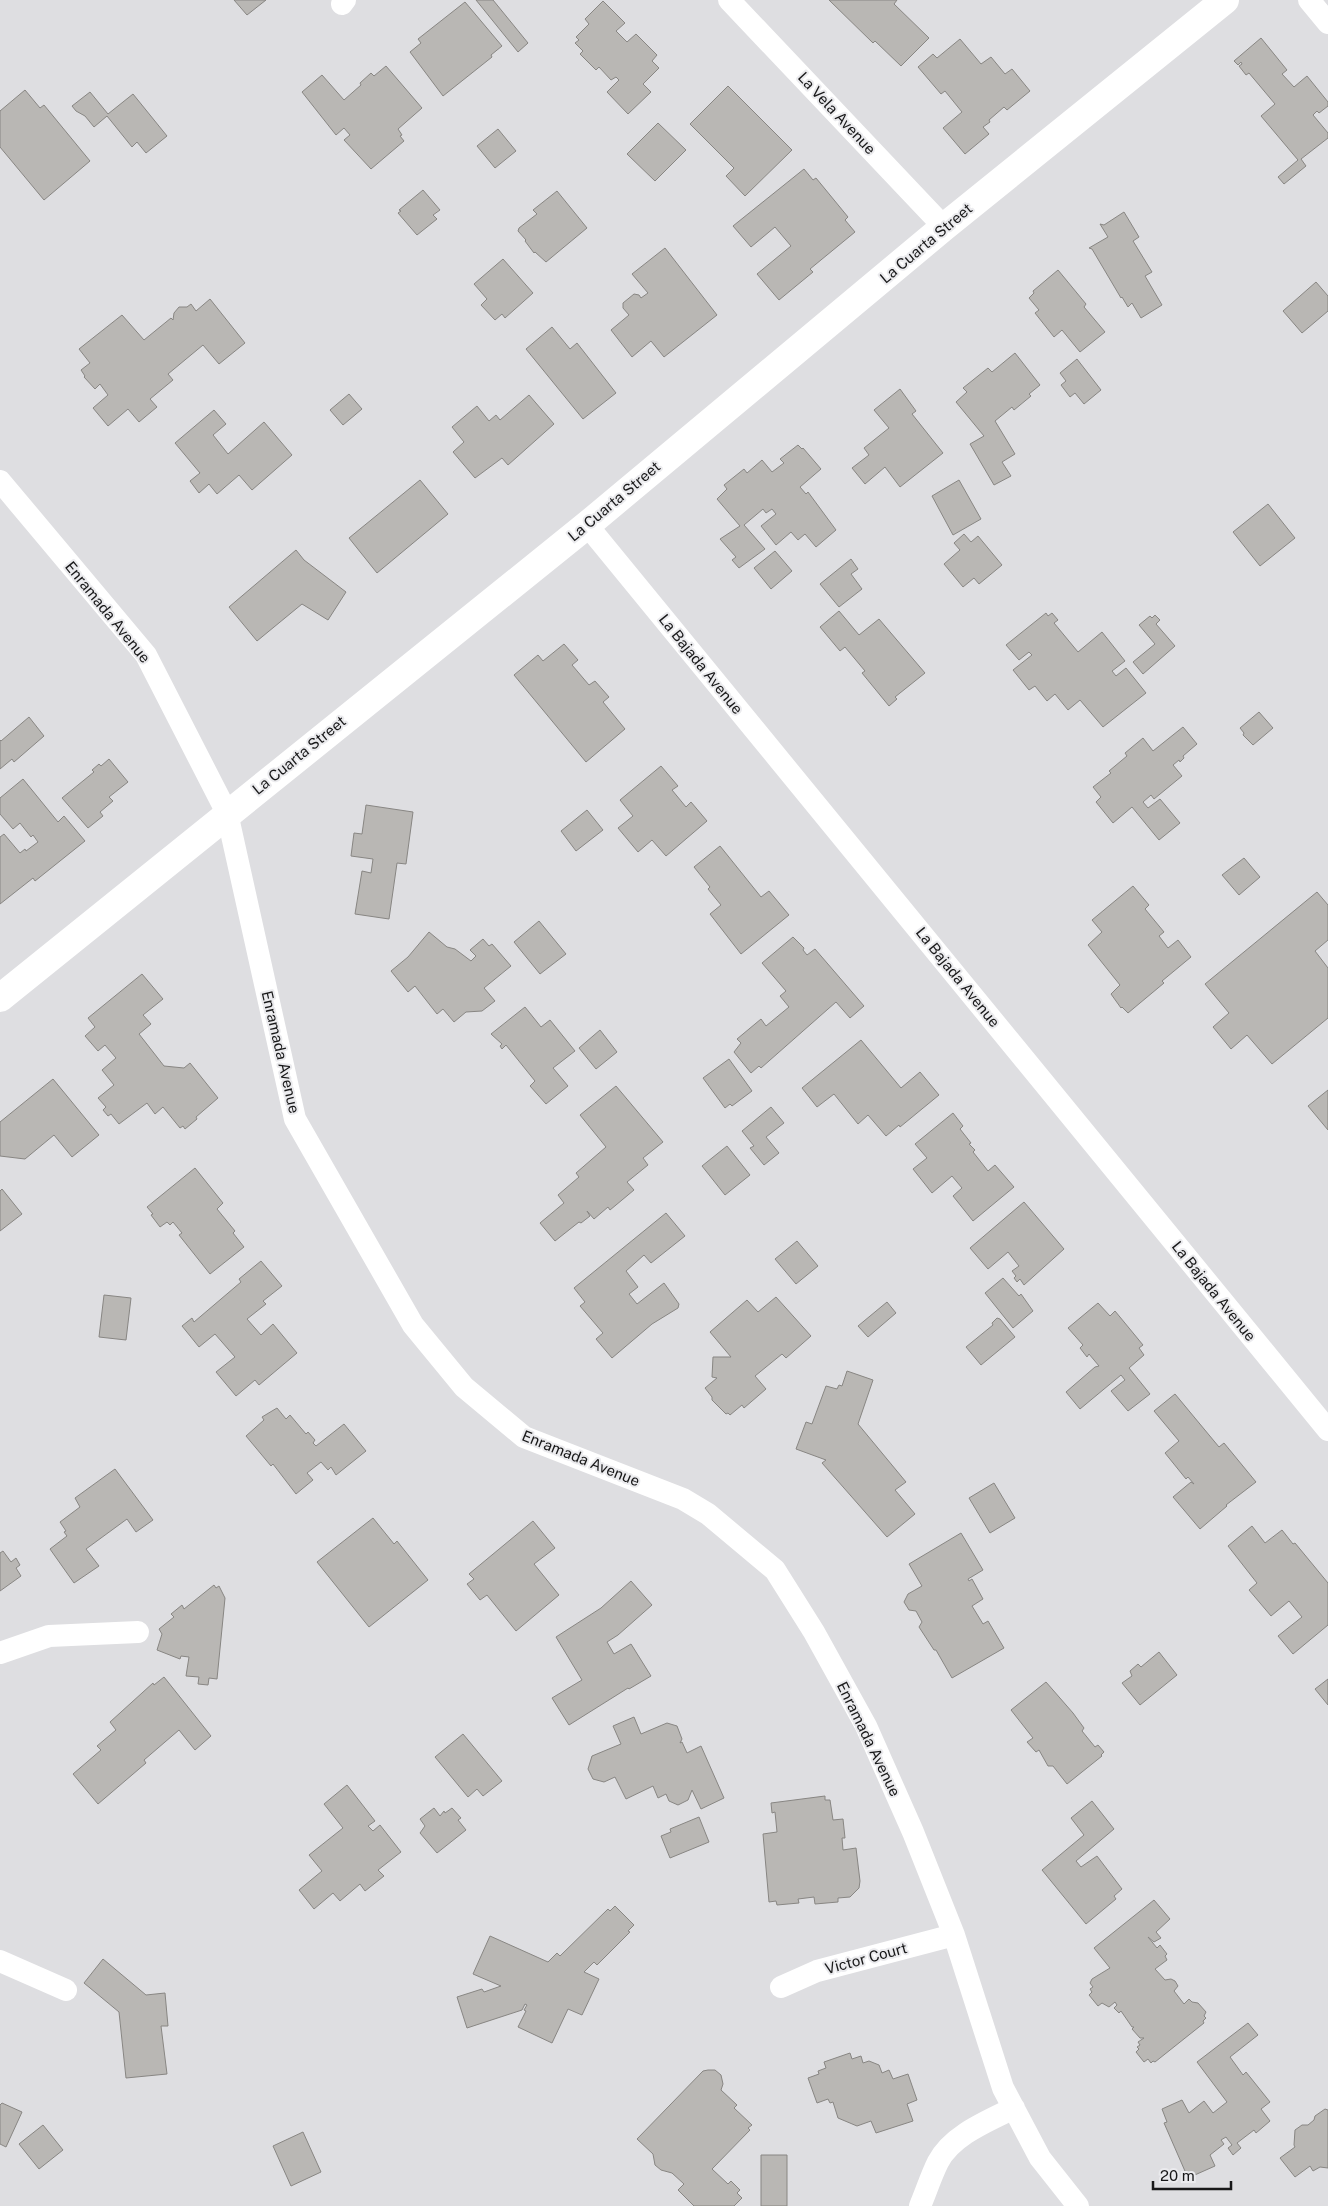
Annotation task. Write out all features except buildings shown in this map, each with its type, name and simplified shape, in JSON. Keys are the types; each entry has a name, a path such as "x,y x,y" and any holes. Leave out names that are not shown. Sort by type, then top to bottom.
{"street":[{"name":"La Vela Avenue","path":"729,0 944,227"},
{"name":"La Cuarta Street","path":"0,998 227,813 587,525 944,227 1225,0"},
{"path":"1309,0 1328,23"},
{"name":"Enramada Avenue","path":"0,481 146,655 227,813 295,1119 413,1325 464,1388 524,1437 683,1499 708,1514 775,1570 814,1632 866,1726 913,1832 954,1935 1003,2088 1040,2158 1078,2206"},
{"name":"La Bajada Avenue","path":"587,525 1328,1430"},
{"path":"0,1653 49,1636 138,1632"},
{"name":"Victor Court","path":"781,1987 817,1971 954,1935"},
{"path":"0,1961 66,1990"},
{"path":"920,2206 938,2161 953,2144 976,2128 1014,2108"}]}
